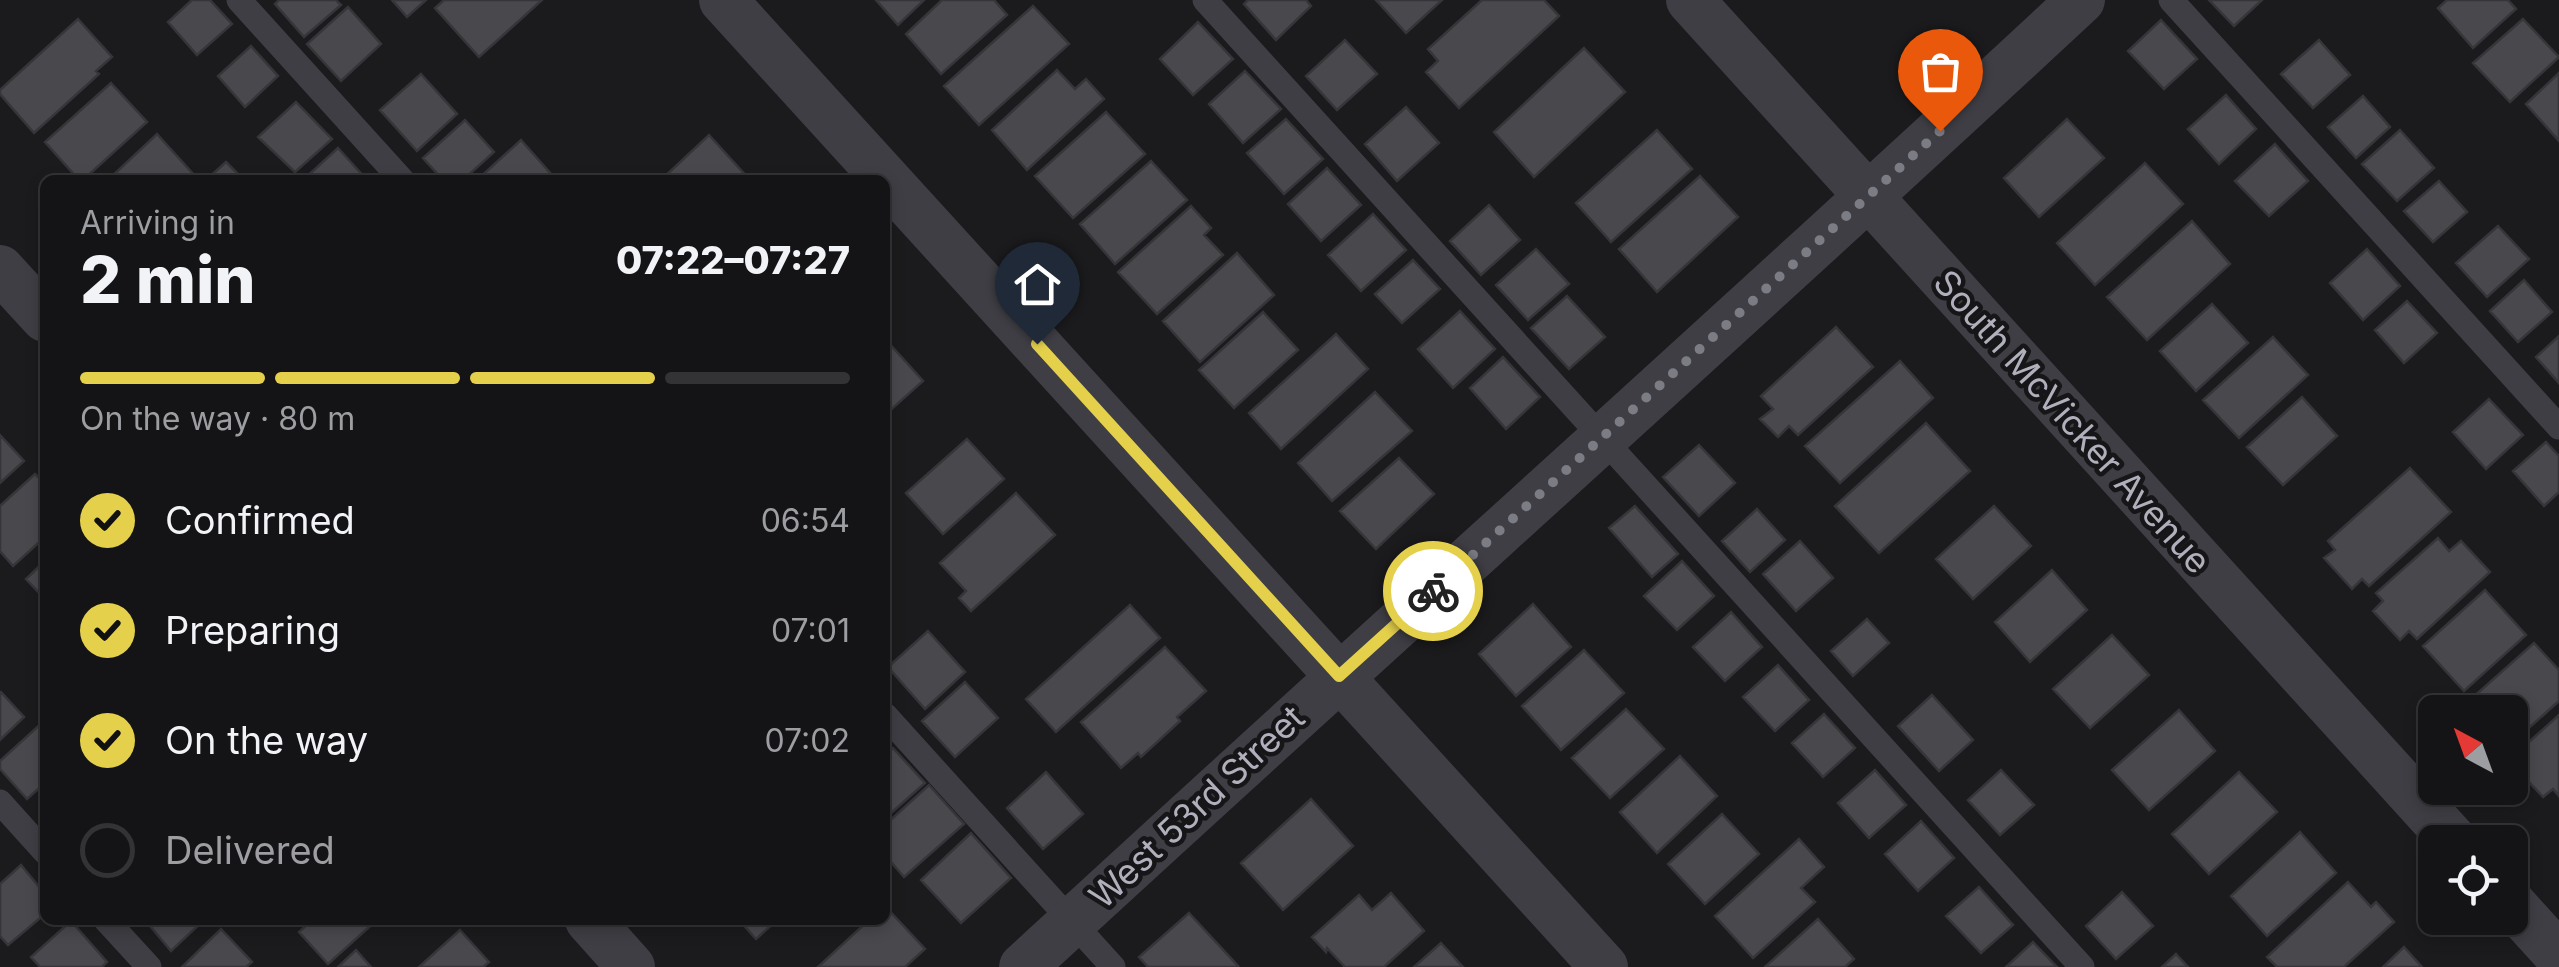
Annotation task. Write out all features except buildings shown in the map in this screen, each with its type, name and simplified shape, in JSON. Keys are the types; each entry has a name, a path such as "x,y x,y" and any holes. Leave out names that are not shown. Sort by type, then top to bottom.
{"street":[{"path":"723,0 882,175"},
{"name":"South McVicker Avenue","path":"1690,0 2441,825"},
{"name":"West 53rd Street","path":"1023,967 2081,0"},
{"path":"890,183 1604,967"},
{"path":"0,269 40,313"},
{"path":"2528,922 2559,956"},
{"path":"593,925 631,967"}],"lane":[{"path":"239,0 397,175"},
{"path":"1205,0 2082,967"},
{"path":"2171,0 2559,427"},
{"path":"890,721 1113,967"},
{"path":"0,802 40,846"},
{"path":"111,925 149,967"}],"way so far":[{"path":"1433,591 1940,131"}],"route":[{"path":"1037,344 1339,676 1433,591"}]}
